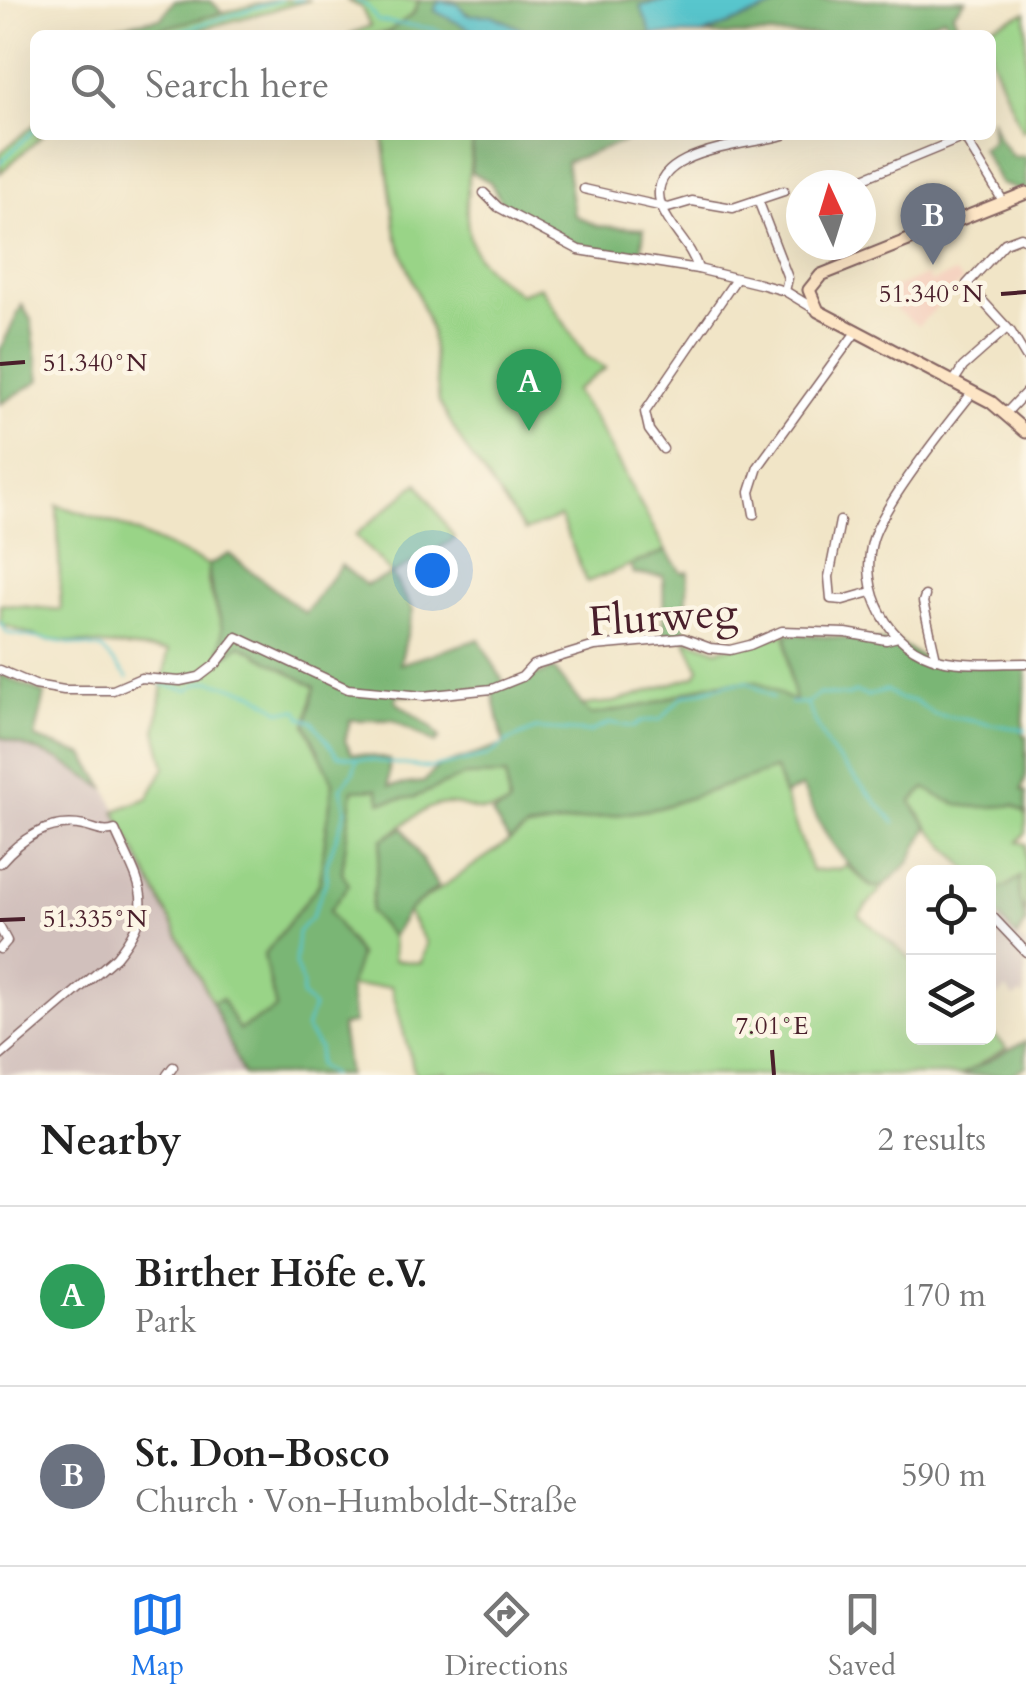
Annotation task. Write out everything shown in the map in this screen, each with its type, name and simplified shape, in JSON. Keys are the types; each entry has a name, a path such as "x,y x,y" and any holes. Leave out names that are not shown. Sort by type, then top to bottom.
{"street":[{"path":"698,269 661,207 663,183 682,162 718,148 758,140"},
{"path":"876,173 954,140"},
{"path":"966,140 1004,201"},
{"path":"584,189 668,208 692,201 733,208 784,191"},
{"path":"818,311 809,290 821,275 1026,192"},
{"path":"484,193 498,207 580,250 698,269 784,292 973,392 1006,413 1026,432"},
{"path":"758,200 788,278 784,292"},
{"path":"1023,238 1005,242 967,284 1007,328 1026,357"},
{"path":"663,449 649,430 645,412 736,279"},
{"path":"953,382 963,367 1007,328"},
{"path":"754,514 750,492 758,467 856,332"},
{"path":"973,392 882,519 868,559 871,592 898,637 936,659 980,664 1026,663"},
{"path":"1006,413 1026,392"},
{"path":"840,522 830,578 831,599 843,600 871,592"},
{"path":"926,596 923,602 936,659"},
{"name":"Flurweg","path":"0,670 35,685 64,690 113,690 140,678 180,681 199,676 216,664 237,637 348,688 423,696 492,689 522,677 533,665 595,646 676,638 730,650 750,646 775,632 846,633 886,640 898,637"},
{"path":"0,864 19,843 44,828 63,825 105,832 116,830 137,872 142,909 130,941 116,957 0,1056"},
{"path":"996,920 1026,952"},
{"path":"0,928 7,941 0,948"}],"shaded area":[{"path":"955,273 963,281 918,326 896,310 891,289 927,275 930,282"},
{"path":"0,737 58,759 106,789 212,1002 243,1075 0,1075"},
{"path":"996,914 1026,946 1024,997 1020,994 1014,998 1006,989 998,997"}],"green space":[{"path":"274,0 310,0 199,30 156,30"},
{"path":"346,0 419,0 414,12 393,30 360,30 370,26 361,7"},
{"path":"419,0 666,0 641,6 650,30 524,30 492,15 474,17 461,10 436,11 472,30 391,30 414,13"},
{"path":"792,0 966,0 953,13 959,30 950,30 944,17 912,30 715,30"},
{"path":"174,1 211,1 223,13 156,30 105,30 161,18"},
{"path":"1026,12 1026,129 1022,131 996,70 996,30 981,30"},
{"path":"30,128 30,140 37,140 0,173 0,153"},
{"path":"996,131 1013,157 1026,156 1026,189 1001,184 981,148 996,140"},
{"path":"384,140 473,140 467,219 474,251 487,268 520,294 540,286 586,356 606,368 574,391 594,418 666,551 587,582 560,517 525,531 465,448 439,402 431,331 396,235"},
{"path":"473,140 629,140 566,162 574,215 597,226 644,229 641,256 580,246 557,235 502,203 490,182 471,172"},
{"path":"22,305 31,320 40,380 0,404 0,350"},
{"path":"418,483 455,539 392,574 355,535"},
{"path":"57,505 120,525 209,565 208,583 225,635 315,687 306,725 333,782 319,884 264,955 276,1009 238,1030 222,999 212,1002 115,811 148,798 165,767 156,731 168,651 46,640 0,624 0,604 61,610"},
{"path":"666,551 681,572 688,571 685,638 638,639 638,634 664,631 663,576 634,574 631,565"},
{"path":"229,554 305,613 341,565 366,585 392,574 413,610 400,664 479,639 506,686 554,669 590,715 652,704 709,684 756,681 795,702 786,633 898,643 931,663 1026,668 1026,774 1022,790 1026,792 1026,813 1014,805 957,804 925,788 911,802 928,827 909,863 883,887 872,887 831,842 802,787 784,795 775,769 659,808 527,829 509,841 492,814 509,805 506,775 463,776 415,797 381,802 377,789 353,790 342,872 349,885 329,911 359,955 349,987 354,1023 341,1026 348,1075 243,1075 212,1002 222,999 239,1030 276,1009 264,955 319,884 333,782 306,725 315,687 240,645 227,655 220,649 222,629 209,565","holes":["492,689 504,745 437,767 424,782 389,786 389,759 352,753 345,741 350,720 393,720 435,743 440,738 431,727 396,702 396,696"]},
{"path":"786,633 796,703 709,684 652,704 590,716 582,705 615,702 695,676 699,669 685,638 717,650"},
{"path":"0,674 45,694 35,738 84,755 106,789 58,759 0,737"},
{"path":"775,769 812,871 842,869 846,865 872,887 883,887 859,915 906,955 906,1045 996,1045 996,1037 1007,1048 961,1075 446,1072 415,1075 391,986 348,987 359,955 328,911 348,885 342,872 352,790 378,789 382,802 415,797 463,776 506,775 509,805 489,811 438,805 382,840 370,912 392,937 394,960 421,963 426,943 407,911 527,829 659,808"},
{"path":"925,788 989,807 1014,805 1026,813 1026,832 1018,842 1026,844 1026,915 1019,898 1019,878 996,889 996,865 963,865 911,802"},
{"path":"403,828 438,887 408,911 392,937 370,912 382,839"},
{"path":"1020,877 1019,898 1026,922 1017,937 996,914 996,889"},
{"path":"1026,1041 1026,1066 1011,1075 961,1075"}],"water":[{"path":"666,0 792,0 715,30 650,30 640,6"},
{"path":"440,1 458,4 467,15 492,15 524,30 471,30 435,11"}],"waterway":[{"path":"183,30 281,0"},
{"path":"292,0 302,0"},
{"path":"356,0 367,6 378,21 438,30"},
{"path":"0,163 30,134"},
{"path":"0,622 7,633 102,649 128,678"},
{"path":"161,684 188,690 211,681 253,693 281,711 298,710 302,718 313,722 338,756 429,768 488,756 508,741 536,729 590,732 611,723 634,727 642,721 660,720 683,696 728,684 748,682 773,698"},
{"path":"790,703 807,703 819,694 846,696 856,692 867,696 886,690 899,699 915,701 933,714 1026,730"},
{"path":"807,705 829,749 895,823"},
{"path":"331,1075 318,1065 319,1048 306,1029 313,1007 302,996 303,985 295,964 298,932 312,916 326,882 327,863 346,810 341,788 353,773 357,759"}],"place":[{"name":"St. Don-Bosco","path":"933,265"},
{"name":"Birther Höfe e.V.","path":"529,431"}]}
